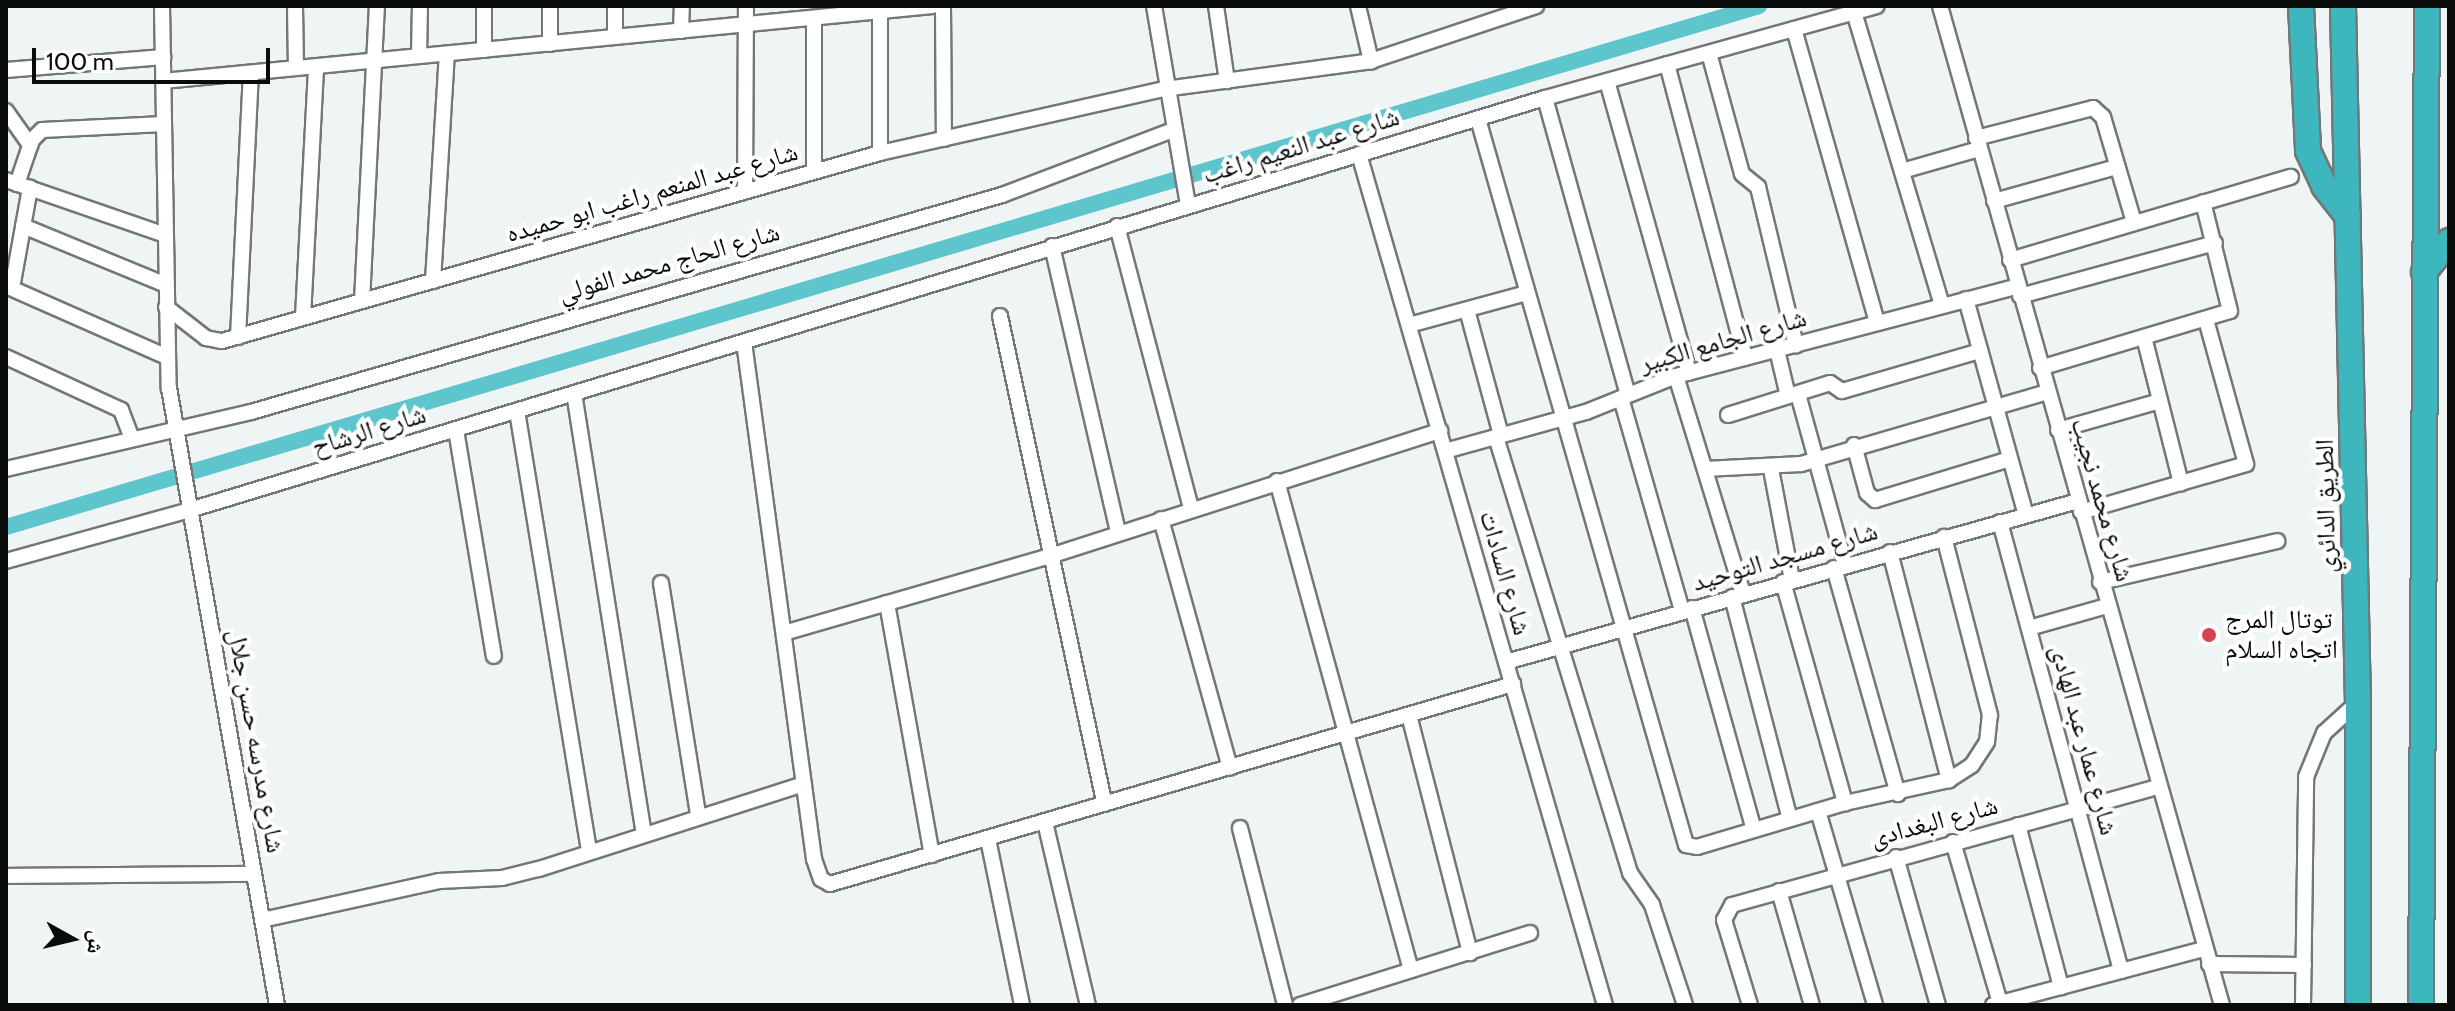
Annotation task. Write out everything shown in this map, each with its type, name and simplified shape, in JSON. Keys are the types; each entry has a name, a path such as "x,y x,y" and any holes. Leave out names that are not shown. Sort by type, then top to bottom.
{"highway":[{"path":"2301,6 2308,151 2324,186 2348,217"},
{"name":"الطريق الدائري","path":"2343,6 2358,702 2358,1005"},
{"path":"2421,1005 2427,555 2424,272 2427,6"},
{"path":"2424,272 2449,241"}],"street":[{"name":"شارع مدرسه حسن جلال","path":"162,6 167,357 174,430 193,509 277,1005"},
{"path":"295,6 296,68"},
{"path":"362,301 378,60 377,6"},
{"path":"419,56 420,6"},
{"path":"484,6 484,50"},
{"path":"550,6 550,44"},
{"path":"615,6 615,37"},
{"path":"681,31 682,6"},
{"path":"745,191 746,6"},
{"path":"163,81 814,18 880,8 932,6"},
{"path":"943,6 944,139"},
{"path":"1154,6 1165,89 1188,205"},
{"path":"1216,6 1227,81"},
{"path":"1358,6 1371,61"},
{"name":"شارع عبد المنعم راغب ابو حميده","path":"166,307 210,341 238,337 880,153 1165,89 1371,61 1534,6"},
{"name":"شارع عبد النعيم راغب","path":"744,342 1545,98 1876,6"},
{"name":"شارع محمد نجيب","path":"1940,6 2100,582 2222,1005"},
{"path":"880,8 880,153"},
{"path":"1854,12 1942,305"},
{"path":"814,18 814,170"},
{"path":"1794,29 1877,323"},
{"path":"1709,53 1742,174 1758,187 1796,345"},
{"path":"433,281 447,54"},
{"path":"6,70 163,57"},
{"path":"1667,64 1745,358"},
{"path":"303,317 316,66"},
{"path":"238,337 251,73"},
{"path":"1607,81 1683,375 1790,819"},
{"path":"1545,98 1625,396 1754,830"},
{"path":"1902,171 2086,107 2103,117 2134,222"},
{"path":"6,111 30,145"},
{"path":"1478,119 1561,419 1683,838 1692,847 1845,803 1898,794 1949,780 1981,755 1990,715 1944,537"},
{"path":"164,124 47,129 30,145 17,184 23,226 9,287 167,357"},
{"name":"شارع الحاج محمد الفولي","path":"6,469 174,430 1002,195 1174,135"},
{"name":"شارع السادات","path":"1359,154 1605,1005"},
{"path":"1994,201 2117,167"},
{"path":"2010,260 2291,177"},
{"path":"17,184 166,235"},
{"path":"2040,368 2206,320 2232,307 2203,202"},
{"path":"23,226 166,285"},
{"path":"1117,226 1191,509"},
{"name":"شارع الجامع الكبير","path":"1445,451 1561,419 1683,375 1745,358 1966,299 2019,291 2215,243"},
{"path":"1052,246 1118,533"},
{"path":"1409,325 1527,293"},
{"path":"1966,299 2026,515"},
{"path":"1467,310 1499,436 1559,646 1630,873 1652,905 1685,1005"},
{"path":"1000,316 1105,804"},
{"name":"شارع مسجد التوحيد","path":"1506,662 2026,515 2181,483 2246,464 2206,320"},
{"path":"2144,337 2181,483"},
{"path":"744,342 787,632 804,784 821,879 840,882 1513,684"},
{"name":"شارع الرشاح","path":"6,561 193,509 744,342"},
{"path":"1777,350 1815,459 1898,794"},
{"path":"1728,415 1832,383 1842,391 1980,351"},
{"path":"6,357 121,410 129,421 132,439"},
{"path":"1705,469 1725,465 1771,469 2047,392"},
{"path":"574,393 644,834"},
{"path":"2058,430 2160,401"},
{"path":"517,411 589,849"},
{"path":"456,430 494,656"},
{"path":"787,632 1050,556 1440,431"},
{"path":"1854,445 1867,493 1875,500 2010,459"},
{"path":"1771,469 1787,581 1845,803"},
{"path":"1277,481 1349,732 1411,970"},
{"path":"1161,519 1230,768"},
{"name":"شارع عمار عبد الهادى","path":"2000,522 2121,971"},
{"path":"2100,582 2277,541"},
{"path":"1890,552 1949,780"},
{"path":"661,583 698,815"},
{"path":"887,603 932,855"},
{"path":"2029,628 2107,606"},
{"path":"2303,1005 2306,777 2324,733 2358,702"},
{"path":"1409,715 1470,953"},
{"path":"262,920 439,881 502,878 804,784"},
{"name":"شارع البغدادى","path":"1750,1005 1726,911 1837,873 2158,787"},
{"path":"1818,811 1875,1005"},
{"path":"1045,822 1088,1005"},
{"path":"2018,825 2061,987"},
{"path":"1240,828 1285,1005"},
{"path":"988,839 1022,1005"},
{"path":"1953,842 1997,1004 2204,949"},
{"path":"1896,857 1938,1005"},
{"path":"6,876 254,874"},
{"path":"1779,891 1812,1005"},
{"path":"1300,1005 1530,933"},
{"path":"2209,964 2304,965"}],"waterway":[{"path":"6,527 1759,6"}],"place":[{"name":"توتال المرج اتجاه السلام","path":"2209,635"}]}
